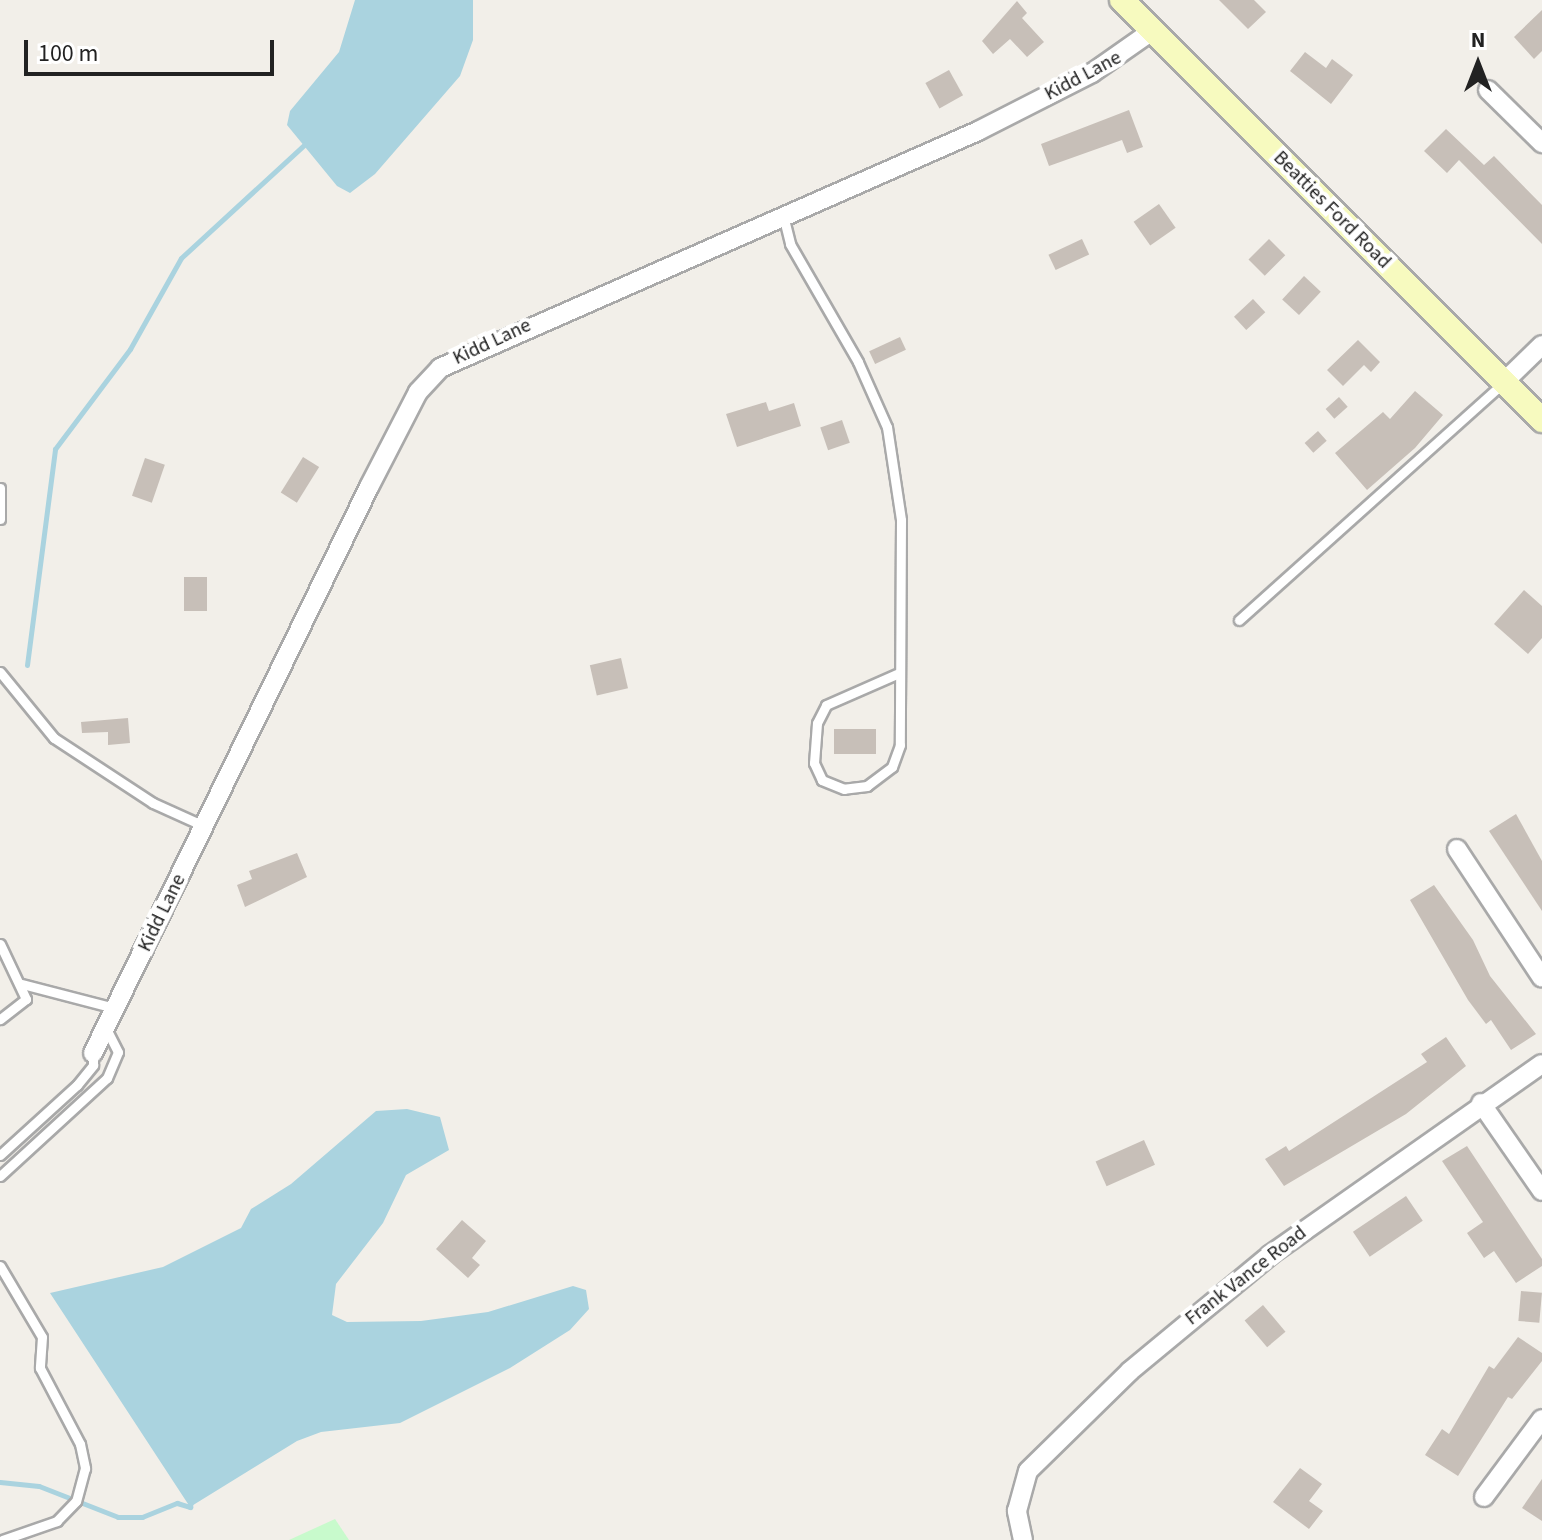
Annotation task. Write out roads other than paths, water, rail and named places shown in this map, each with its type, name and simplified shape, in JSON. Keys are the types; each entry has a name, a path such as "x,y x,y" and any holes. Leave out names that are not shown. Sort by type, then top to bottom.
{"main road":[{"name":"Beatties Ford Road","path":"1122,0 1542,420"}],"street":[{"name":"Kidd Lane","path":"93,1053 369,487 428,379 455,358 978,131 1114,61 1152,31"},
{"path":"1488,90 1542,143"},
{"path":"1504,382 1542,345"},
{"path":"1457,849 1542,978"},
{"name":"Frank Vance Road","path":"1023,1540 1017,1511 1028,1471 1130,1371 1270,1255 1481,1103 1542,1064"},
{"path":"1481,1103 1542,1191"},
{"path":"1484,1497 1542,1419"}],"lane":[{"path":"783,215 790,244 858,362 887,427 901,520 900,745 892,767 867,786 844,789 822,780 814,763 817,723 826,705 899,673"},
{"path":"1239,620 1504,382"},
{"path":"0,488 0,519"},
{"path":"0,672 54,738 131,790 204,826"},
{"path":"0,944 22,984 26,999 0,1019"},
{"path":"22,984 115,1008"},
{"path":"0,1176 107,1078 118,1052 106,1028"},
{"path":"0,1155 77,1085 93,1065 93,1053"},
{"path":"0,1266 42,1337 40,1368 80,1444 85,1468 76,1501 57,1521 2,1540"}],"water":[{"path":"355,0 473,0 473,40 460,76 375,174 350,193 337,186 287,125 290,111 339,52"},
{"path":"407,1109 440,1117 449,1150 406,1175 383,1223 336,1284 332,1315 347,1322 421,1321 488,1312 573,1286 586,1290 589,1309 570,1330 510,1368 400,1423 321,1432 297,1441 190,1507 50,1293 163,1267 241,1228 251,1209 291,1184 376,1111"}],"waterway":[{"path":"27,665 55,449 130,349 181,258 305,144"},
{"path":"0,1482 39,1486 118,1517 142,1517 177,1503 190,1507 191,1500"}]}
